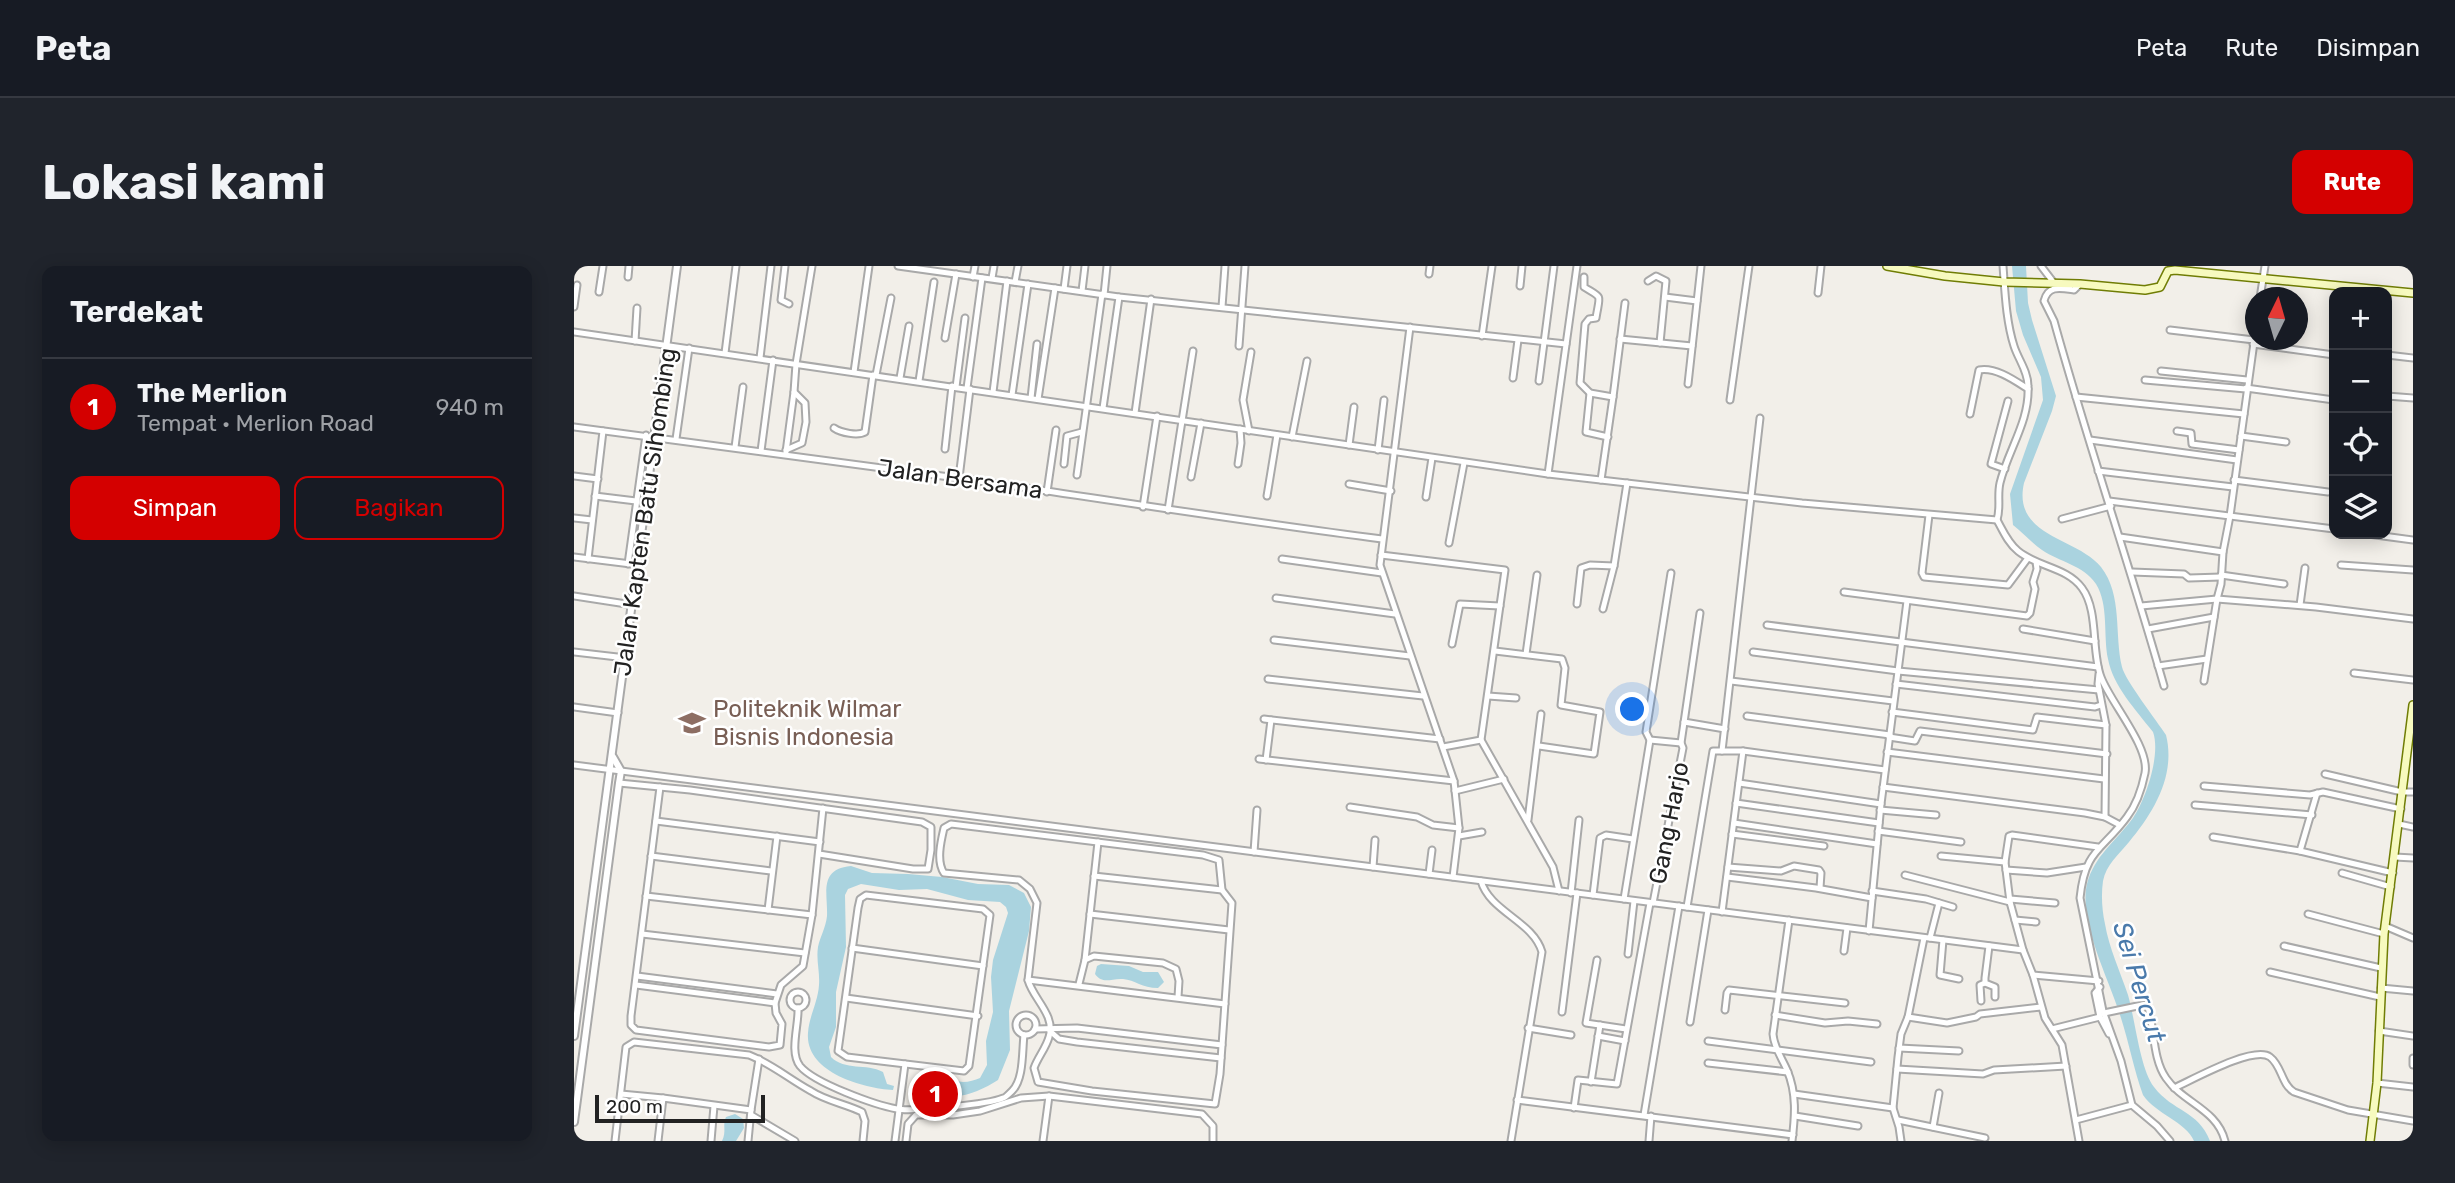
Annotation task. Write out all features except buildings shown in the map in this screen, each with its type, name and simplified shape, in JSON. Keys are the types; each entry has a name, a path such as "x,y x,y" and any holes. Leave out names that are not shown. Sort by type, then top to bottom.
{"main road":[{"path":"1889,266 1928,269 2006,282 2152,290 2162,285 2168,269 2413,293"},
{"path":"2370,1141 2377,1083 2381,968 2413,705"}],"street":[{"path":"600,292 603,266"},
{"path":"628,277 629,266"},
{"name":"Jalan Kapten Batu Sihombing","path":"574,1036 677,266"},
{"path":"725,353 736,266"},
{"path":"760,358 771,266"},
{"path":"785,266 781,300 789,304"},
{"path":"786,453 796,364 812,266"},
{"path":"854,372 869,266"},
{"path":"898,266 936,269 952,274 1119,297 1566,344"},
{"path":"945,338 952,274 950,266"},
{"path":"973,277 975,266"},
{"path":"992,278 994,266"},
{"path":"1015,282 1018,266"},
{"path":"1064,289 1067,266"},
{"path":"1082,291 1085,266"},
{"path":"1077,475 1107,266"},
{"path":"1216,306 1225,266"},
{"path":"1238,346 1245,266"},
{"path":"1429,274 1430,266"},
{"path":"1482,336 1492,266"},
{"path":"1520,286 1522,266"},
{"path":"1539,381 1554,266"},
{"path":"1548,474 1577,266"},
{"path":"1688,384 1701,266"},
{"path":"1730,400 1749,266"},
{"path":"1818,293 1821,266"},
{"path":"2003,266 2011,335 2028,379 2028,389 2022,426 1999,488 2000,507 1997,520 2011,545 2028,558 2064,573 2082,588 2087,596 2106,725 2105,817"},
{"path":"2041,266 2054,283"},
{"path":"2262,287 2265,266"},
{"path":"1648,281 1656,276 1665,279 1660,343"},
{"path":"1584,277 1584,287 1597,292 1599,296 1596,318 1589,319 1586,324 1580,383 1590,393 1613,397"},
{"path":"959,478 982,278"},
{"path":"993,392 1007,281"},
{"path":"919,381 934,282"},
{"path":"1012,395 1028,284"},
{"path":"2080,284 2074,290 2052,289 2044,298 2054,321 2098,471 2132,572 2164,685"},
{"path":"574,307 577,285"},
{"path":"1034,398 1055,288"},
{"path":"1103,408 1119,297"},
{"path":"1665,297 1698,301"},
{"path":"834,428 850,433 865,432 891,298"},
{"path":"1135,413 1151,299"},
{"path":"1601,480 1625,303"},
{"path":"635,341 637,308"},
{"path":"945,449 965,318"},
{"path":"900,378 909,326"},
{"path":"1410,327 1391,491 1382,539 1382,573 1454,781 1459,836 1453,877"},
{"path":"2170,330 2245,341"},
{"path":"574,332 1085,405 1464,463 1750,497 1997,520"},
{"path":"1620,339 1692,346"},
{"path":"1513,378 1518,340"},
{"path":"1034,398 1037,344"},
{"path":"676,439 689,348"},
{"path":"2204,681 2222,573 2252,350"},
{"path":"2303,350 2329,354"},
{"path":"1168,510 1193,351"},
{"path":"1237,464 1244,430 1243,400 1251,352"},
{"path":"2392,356 2413,358"},
{"path":"761,451 773,360"},
{"path":"1292,437 1307,361"},
{"path":"1970,414 1979,370 1998,372 2028,389"},
{"path":"2161,370 2248,380"},
{"path":"2144,380 2246,388 2329,399"},
{"path":"735,447 743,387"},
{"path":"786,453 802,443 804,431 805,403 794,392"},
{"path":"1590,393 1586,432 1608,437"},
{"path":"2392,396 2413,398"},
{"path":"2076,397 2244,414"},
{"path":"1378,450 1384,400"},
{"path":"2005,469 1991,464 2008,401"},
{"path":"1349,445 1354,407"},
{"path":"1143,506 1157,416"},
{"path":"1722,751 1760,418"},
{"path":"1191,477 1201,423"},
{"name":"Jalan Bersama","path":"574,427 786,453 1382,539"},
{"path":"1046,492 1056,430"},
{"path":"588,559 603,431"},
{"path":"2177,431 2191,433 2192,444 2239,450"},
{"path":"1064,464 1067,436 1082,432"},
{"path":"628,564 646,435"},
{"path":"1267,496 1277,435"},
{"path":"2241,436 2286,442"},
{"path":"2090,440 2237,460"},
{"path":"1426,497 1432,458"},
{"path":"1449,543 1464,463"},
{"path":"2098,471 2328,492"},
{"path":"574,476 598,480"},
{"path":"1603,609 1614,566 1627,483"},
{"path":"1349,484 1391,491"},
{"path":"595,496 636,501"},
{"path":"2062,519 2110,504 2329,528"},
{"path":"1929,515 1922,573 1924,578 2008,585 2028,558"},
{"path":"574,518 592,520"},
{"path":"2120,537 2223,552"},
{"path":"2392,537 2413,540"},
{"path":"1381,555 1502,569 1505,572 1481,740 1555,871 1559,891"},
{"path":"574,557 638,565"},
{"path":"1282,559 1382,573"},
{"path":"1844,592 2029,615 2035,589 2036,562"},
{"path":"1577,604 1581,568 1590,565 1614,566"},
{"path":"2341,565 2413,570"},
{"path":"2300,606 2305,568"},
{"path":"2132,572 2184,574 2189,578 2222,573 2284,583"},
{"path":"1624,899 1650,740 1646,732 1671,573"},
{"path":"1526,654 1537,575"},
{"path":"574,597 633,605"},
{"path":"1276,598 1395,614"},
{"path":"2141,607 2217,598 2413,620"},
{"path":"1869,931 1880,807 1907,601"},
{"path":"1452,644 1460,604 1500,606"},
{"name":"Gang Harjo","path":"1591,1082 1616,1085 1683,748 1681,743 1700,613"},
{"path":"2148,629 2214,617"},
{"path":"1767,625 2099,670"},
{"path":"2023,629 2095,640"},
{"path":"1274,640 1410,656"},
{"path":"1495,651 1562,659 1565,668 1561,705 1600,713 1594,754 1539,746"},
{"path":"574,652 626,658"},
{"path":"1753,652 1898,671 2099,690"},
{"path":"2158,666 2207,659"},
{"path":"2099,670 2110,698 2146,758 2145,773 2138,797 2120,825 2098,847 2086,867 2080,898 2088,944 2099,984 2102,1015 2114,1039 2133,1105 2170,1141"},
{"path":"2354,673 2413,680"},
{"path":"1268,679 1423,696"},
{"path":"1731,681 1893,701"},
{"path":"1896,684 2095,707 2101,705"},
{"path":"1488,696 1516,698"},
{"path":"574,707 618,713"},
{"path":"1892,712 2033,730 2038,717 2106,725"},
{"path":"1528,820 1542,713"},
{"path":"1747,716 1915,741 1920,731 2107,754"},
{"path":"1266,760 1267,720 1440,739"},
{"path":"1684,722 1725,729"},
{"path":"1999,740 2001,726"},
{"path":"1443,747 1481,740"},
{"path":"1650,740 1681,743"},
{"path":"1687,907 1712,753 1715,750 1744,751 1885,770"},
{"path":"1722,912 1744,751"},
{"path":"1887,752 2104,779"},
{"path":"574,1122 621,771 612,757"},
{"path":"1259,759 1454,781"},
{"path":"574,765 2023,950"},
{"path":"2325,774 2402,792 2413,792"},
{"path":"1455,791 1504,779"},
{"path":"619,783 823,808 922,822 931,827 932,850 928,869 819,854"},
{"path":"1739,783 1936,815"},
{"path":"2204,786 2310,795 2323,792 2401,809"},
{"path":"660,787 631,1025 636,1030 776,1047 781,1041 782,1024 776,1013 776,998 781,985 803,966 812,915 823,808"},
{"path":"1883,787 2105,817 2120,825"},
{"path":"2300,851 2317,793"},
{"path":"1736,803 1879,822"},
{"path":"2195,805 2312,815"},
{"path":"1350,807 1418,817 1433,825 1459,828"},
{"path":"1254,852 1257,810"},
{"path":"656,821 820,842"},
{"path":"1562,1012 1579,821"},
{"path":"1734,823 1877,844"},
{"path":"951,824 1203,855 1219,860 1222,890 1232,903 1221,1058 1215,1104 1038,1082 1034,1073 1036,1062 1050,1036 1050,1019 1031,992 1028,980 1037,903 1030,889 1019,880 944,873 940,860 944,828 951,824"},
{"path":"2399,824 2413,828"},
{"path":"1878,831 1961,842"},
{"path":"1459,836 1482,832"},
{"path":"1732,834 1824,846"},
{"path":"1593,895 1600,838 1606,835 1633,839"},
{"path":"2079,1141 2061,1042 2041,1007 2023,950 2010,901 2005,862 2012,835 2098,847"},
{"path":"768,910 777,836"},
{"path":"2213,837 2300,851 2393,873"},
{"path":"1373,867 1375,840"},
{"path":"1079,984 1085,960 1098,842"},
{"path":"1429,874 1432,850"},
{"path":"651,856 771,871"},
{"path":"1941,856 2005,862"},
{"path":"2395,856 2413,858"},
{"path":"1728,867 1781,871 1794,866 1819,870 1820,888"},
{"path":"2006,870 2047,873 2086,867"},
{"path":"2342,873 2391,887"},
{"path":"1905,875 2010,901 2055,903"},
{"path":"1094,876 1222,890"},
{"path":"1727,877 1872,894 1953,907"},
{"path":"1481,881 1489,898 1530,933 1542,949 1511,1141"},
{"path":"646,896 812,915"},
{"path":"863,896 983,909 990,915 970,1066 964,1071 842,1055 838,1051 852,948 860,899 863,896"},
{"path":"1628,954 1634,901"},
{"path":"1901,1141 1893,1108 1901,1034 1939,903"},
{"path":"1644,1115 1679,906"},
{"path":"1690,1022 1708,910"},
{"path":"1090,914 1229,930"},
{"path":"2308,914 2410,937 2413,928"},
{"path":"1517,1100 1644,1115 1792,1138 1794,1094 1773,1034 1789,920"},
{"path":"2015,920 2036,922"},
{"path":"1844,951 1847,928"},
{"path":"642,934 805,953"},
{"path":"1943,940 1940,975 1959,979"},
{"path":"1985,983 1989,946"},
{"path":"2284,946 2381,968"},
{"path":"852,948 983,966"},
{"path":"1085,960 1094,956 1163,963 1176,969 1179,981 1178,998"},
{"path":"1597,960 1586,1023 1626,1029"},
{"path":"2270,972 2380,997"},
{"path":"2033,975 2099,984"},
{"path":"636,976 776,998"},
{"path":"1028,980 1225,1003"},
{"path":"1981,1001 1980,985 1985,983 1994,985 1995,997"},
{"path":"636,985 776,998 790,998 798,992 805,996 805,1004 798,1009"},
{"path":"2381,988 2413,991"},
{"path":"580,990 591,992"},
{"path":"1725,1010 1729,990 1845,1003"},
{"path":"790,998 792,1005 798,1009"},
{"path":"846,998 978,1016"},
{"path":"2052,1029 2146,1003 2159,1064 2165,1077 2179,1094 2199,1105 2215,1120 2225,1141"},
{"path":"1908,1017 1947,1023 1982,1013 2041,1007"},
{"path":"798,1009 795,1051 801,1067 841,1090 899,1110 964,1105 1004,1098 1014,1089 1019,1078 1024,1035 1017,1026 1023,1015 1033,1018 1035,1029"},
{"path":"1775,1015 1825,1023 1848,1021 1877,1024"},
{"path":"1574,1108 1577,1081 1591,1082 1600,1025"},
{"path":"1024,1035 1029,1035 1035,1029 1050,1030 1061,1027 1222,1045"},
{"path":"1528,1028 1571,1035"},
{"path":"1050,1030 1059,1039 1077,1042 1221,1058"},
{"path":"2379,1031 2413,1036"},
{"path":"1598,1036 1625,1041"},
{"path":"1708,1041 1871,1062"},
{"path":"615,1141 626,1046 634,1042 749,1055 760,1059 812,1092 862,1112 865,1121 863,1141"},
{"path":"1899,1048 1959,1051"},
{"path":"2174,1088 2228,1064 2261,1053 2269,1056 2277,1065 2287,1086 2294,1092 2348,1110 2413,1121"},
{"path":"2413,1058 2413,1065"},
{"path":"748,1141 760,1059"},
{"path":"1708,1063 1788,1072"},
{"path":"895,1141 905,1064"},
{"path":"1897,1069 1983,1074 1994,1069 2066,1066"},
{"path":"2377,1083 2413,1087"},
{"path":"1933,1127 1939,1093"},
{"path":"621,1094 663,1098 751,1113 795,1141"},
{"path":"1794,1094 1893,1108"},
{"path":"906,1141 908,1124 916,1115 953,1115 980,1111 1021,1098 1049,1096 1202,1114 1213,1126 1213,1141"},
{"path":"1043,1141 1049,1096"},
{"path":"658,1141 663,1098"},
{"path":"2076,1120 2133,1105"},
{"path":"711,1141 714,1106"},
{"path":"1649,1141 1651,1116"},
{"path":"1794,1116 1858,1126"},
{"path":"1898,1120 1985,1138"}],"water":[{"name":"Sei Percut","path":"2012,266 2026,266 2028,303 2056,396 2024,483 2023,501 2028,515 2037,525 2090,557 2108,578 2115,603 2124,673 2166,735 2168,764 2161,792 2147,818 2105,875 2102,902 2107,933 2128,995 2141,1056 2149,1079 2161,1095 2199,1123 2210,1141 2194,1141 2184,1128 2155,1108 2143,1095 2087,916 2085,899 2090,874 2133,818 2143,800 2154,764 2155,741 2153,732 2126,697 2111,669 2103,601 2096,584 2085,572 2042,550 2013,525 2010,494 2043,400 2041,377 2016,311"},
{"path":"851,866 872,873 908,874 978,884 1009,885 1024,893 1031,907 1029,931 1009,1011 1010,1050 998,1080 960,1096 933,1092 920,1095 911,1092 919,1081 930,1076 963,1082 980,1078 987,1065 986,1041 993,1012 993,960 1008,913 1000,902 968,900 927,889 899,890 861,884 848,889 845,895 846,947 836,992 836,1027 829,1047 831,1057 849,1066 883,1072 887,1084 894,1086 893,1090 852,1081 825,1068 816,1058 810,1047 808,1033 818,991 818,952 827,916 827,884 833,872"},
{"path":"1101,964 1158,972 1164,982 1158,988 1123,979 1101,979 1095,974 1097,966"},
{"path":"735,1114 743,1119 744,1128 736,1141 722,1141 726,1117"}],"place":[{"name":"Politeknik Wilmar Bisnis Indonesia","path":"692,723"},
{"name":"The Merlion","path":"935,1094"}]}
